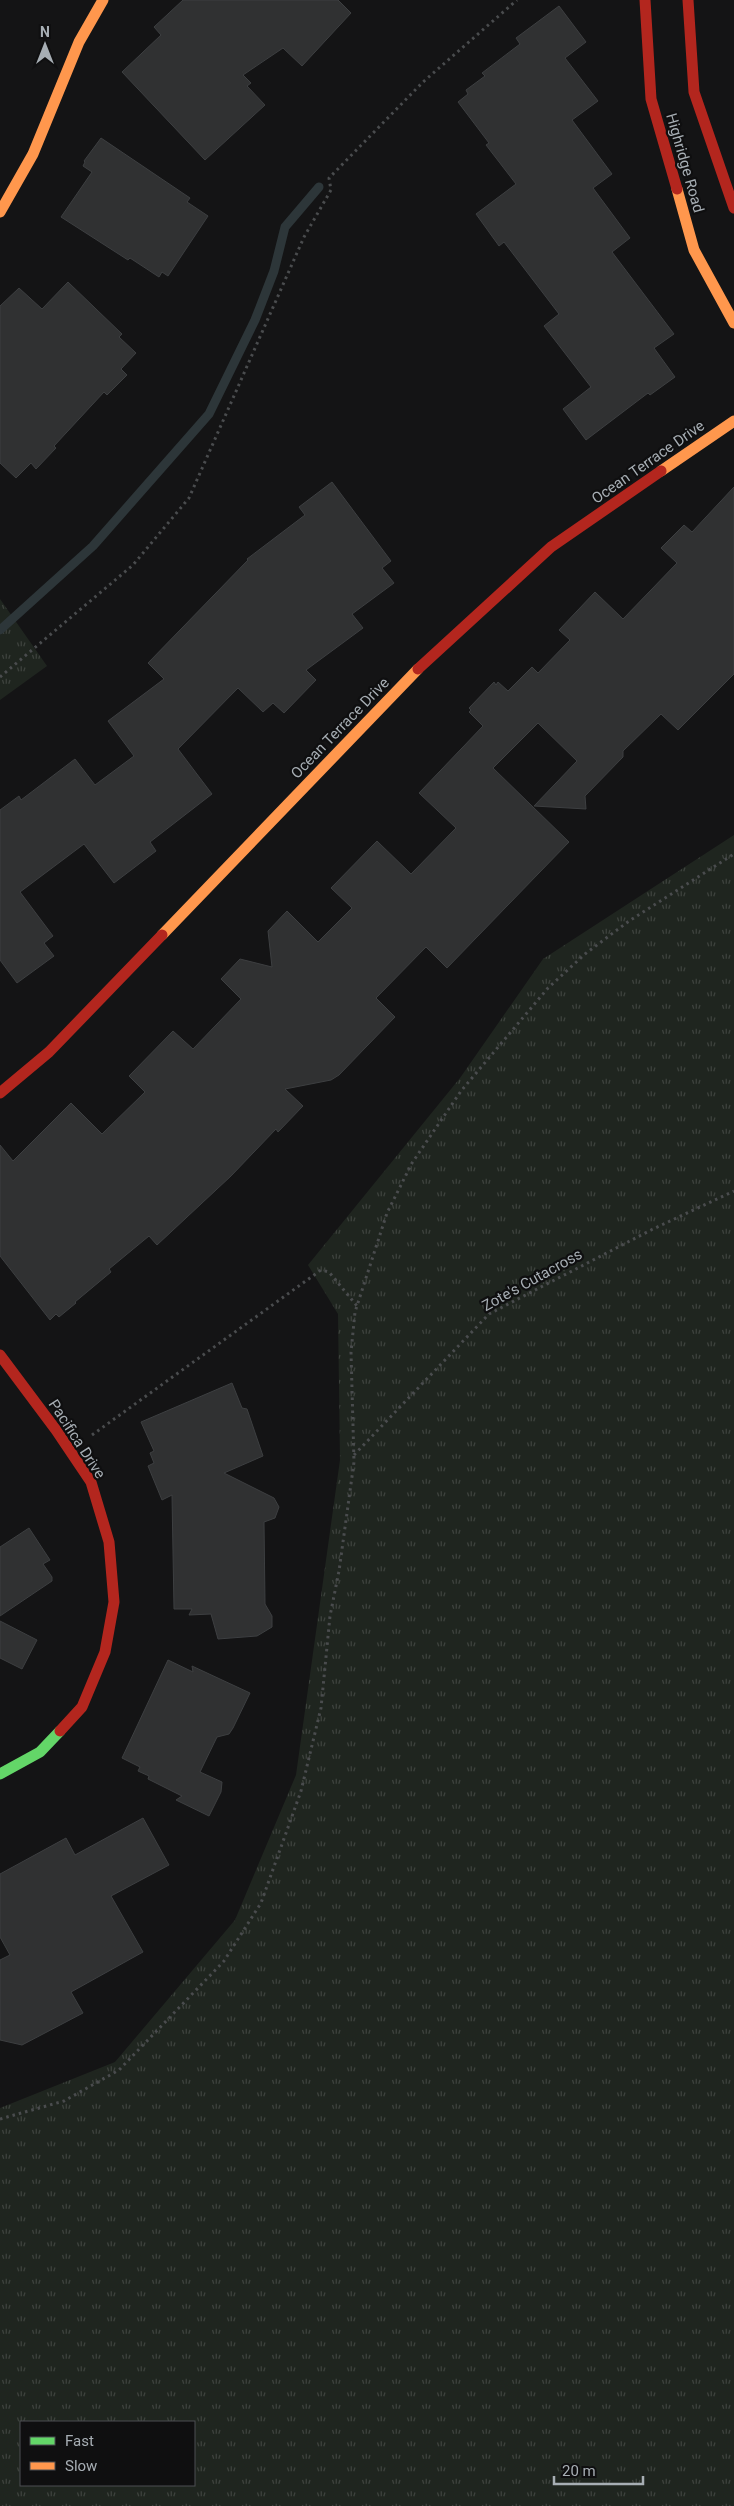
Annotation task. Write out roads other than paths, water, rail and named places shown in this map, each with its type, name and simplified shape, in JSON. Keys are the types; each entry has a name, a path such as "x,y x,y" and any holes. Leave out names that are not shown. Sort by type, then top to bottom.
{"street":[{"path":"0,212 23,175 68,66 103,0"},
{"name":"Highridge Road","path":"645,0 656,98 694,250 734,323"},
{"name":"Highridge Road","path":"688,0 690,93 734,208"},
{"name":"Ocean Terrace Drive","path":"0,1093 49,1052 413,674 536,561 551,548 734,421"},
{"name":"Pacifica Drive","path":"0,1355 56,1430 91,1482 109,1542 114,1602 105,1652 82,1708 40,1752 0,1774"}],"waterway":[{"path":"0,630 93,546 209,414 255,320 274,271 285,227 319,187"}]}
